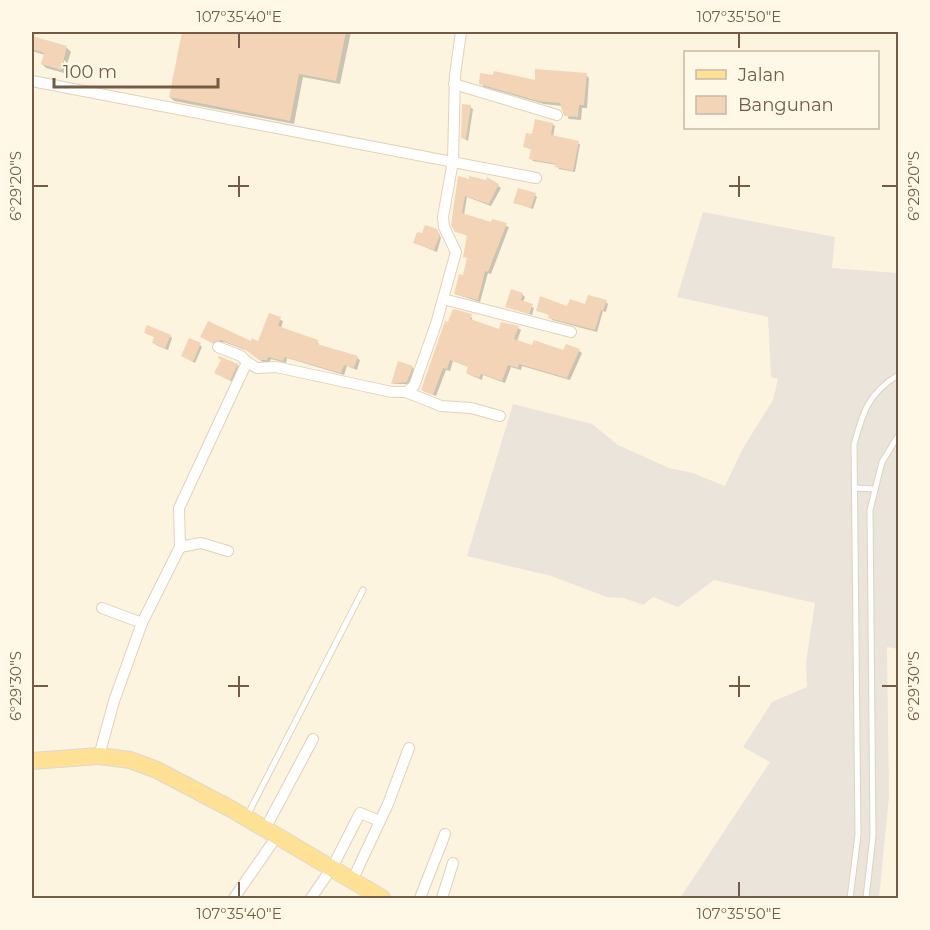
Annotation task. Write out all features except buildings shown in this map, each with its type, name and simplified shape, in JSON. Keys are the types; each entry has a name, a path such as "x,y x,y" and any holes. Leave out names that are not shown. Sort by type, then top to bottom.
{"main road":[{"path":"32,761 99,756 130,760 157,770 332,868 359,889 382,898"}],"street":[{"path":"406,392 417,378 456,252 444,227 443,217 453,161 454,84 461,32"},
{"path":"32,81 189,114 536,178"},
{"path":"454,84 557,115"},
{"path":"443,299 571,332"},
{"path":"218,347 241,356 247,363 257,368 276,367 392,392 406,392 441,406 471,408 500,416"},
{"path":"99,756 114,700 142,623 180,547 179,508 247,363"},
{"path":"180,547 201,543 228,550"},
{"path":"102,608 142,623"},
{"path":"234,898 271,833 313,739"},
{"path":"359,889 380,821 409,748"},
{"path":"310,898 332,868 360,813 380,821"},
{"path":"420,898 445,834"},
{"path":"442,898 453,863"}],"lane":[{"path":"850,898 858,835 854,445 863,410 881,386 898,375"},
{"path":"866,898 873,836 870,510 882,462 898,436"},
{"path":"855,488 875,489"},
{"path":"246,818 363,590"}],"shaded area":[{"path":"703,212 835,237 832,268 898,273 898,649 887,647 889,797 879,898 680,898 770,762 743,747 772,702 807,687 806,662 815,603 714,580 678,607 653,597 643,605 624,598 607,597 551,576 467,556 513,404 592,424 618,445 669,468 693,473 725,486 743,448 773,400 778,379 771,377 768,317 677,297"}]}
